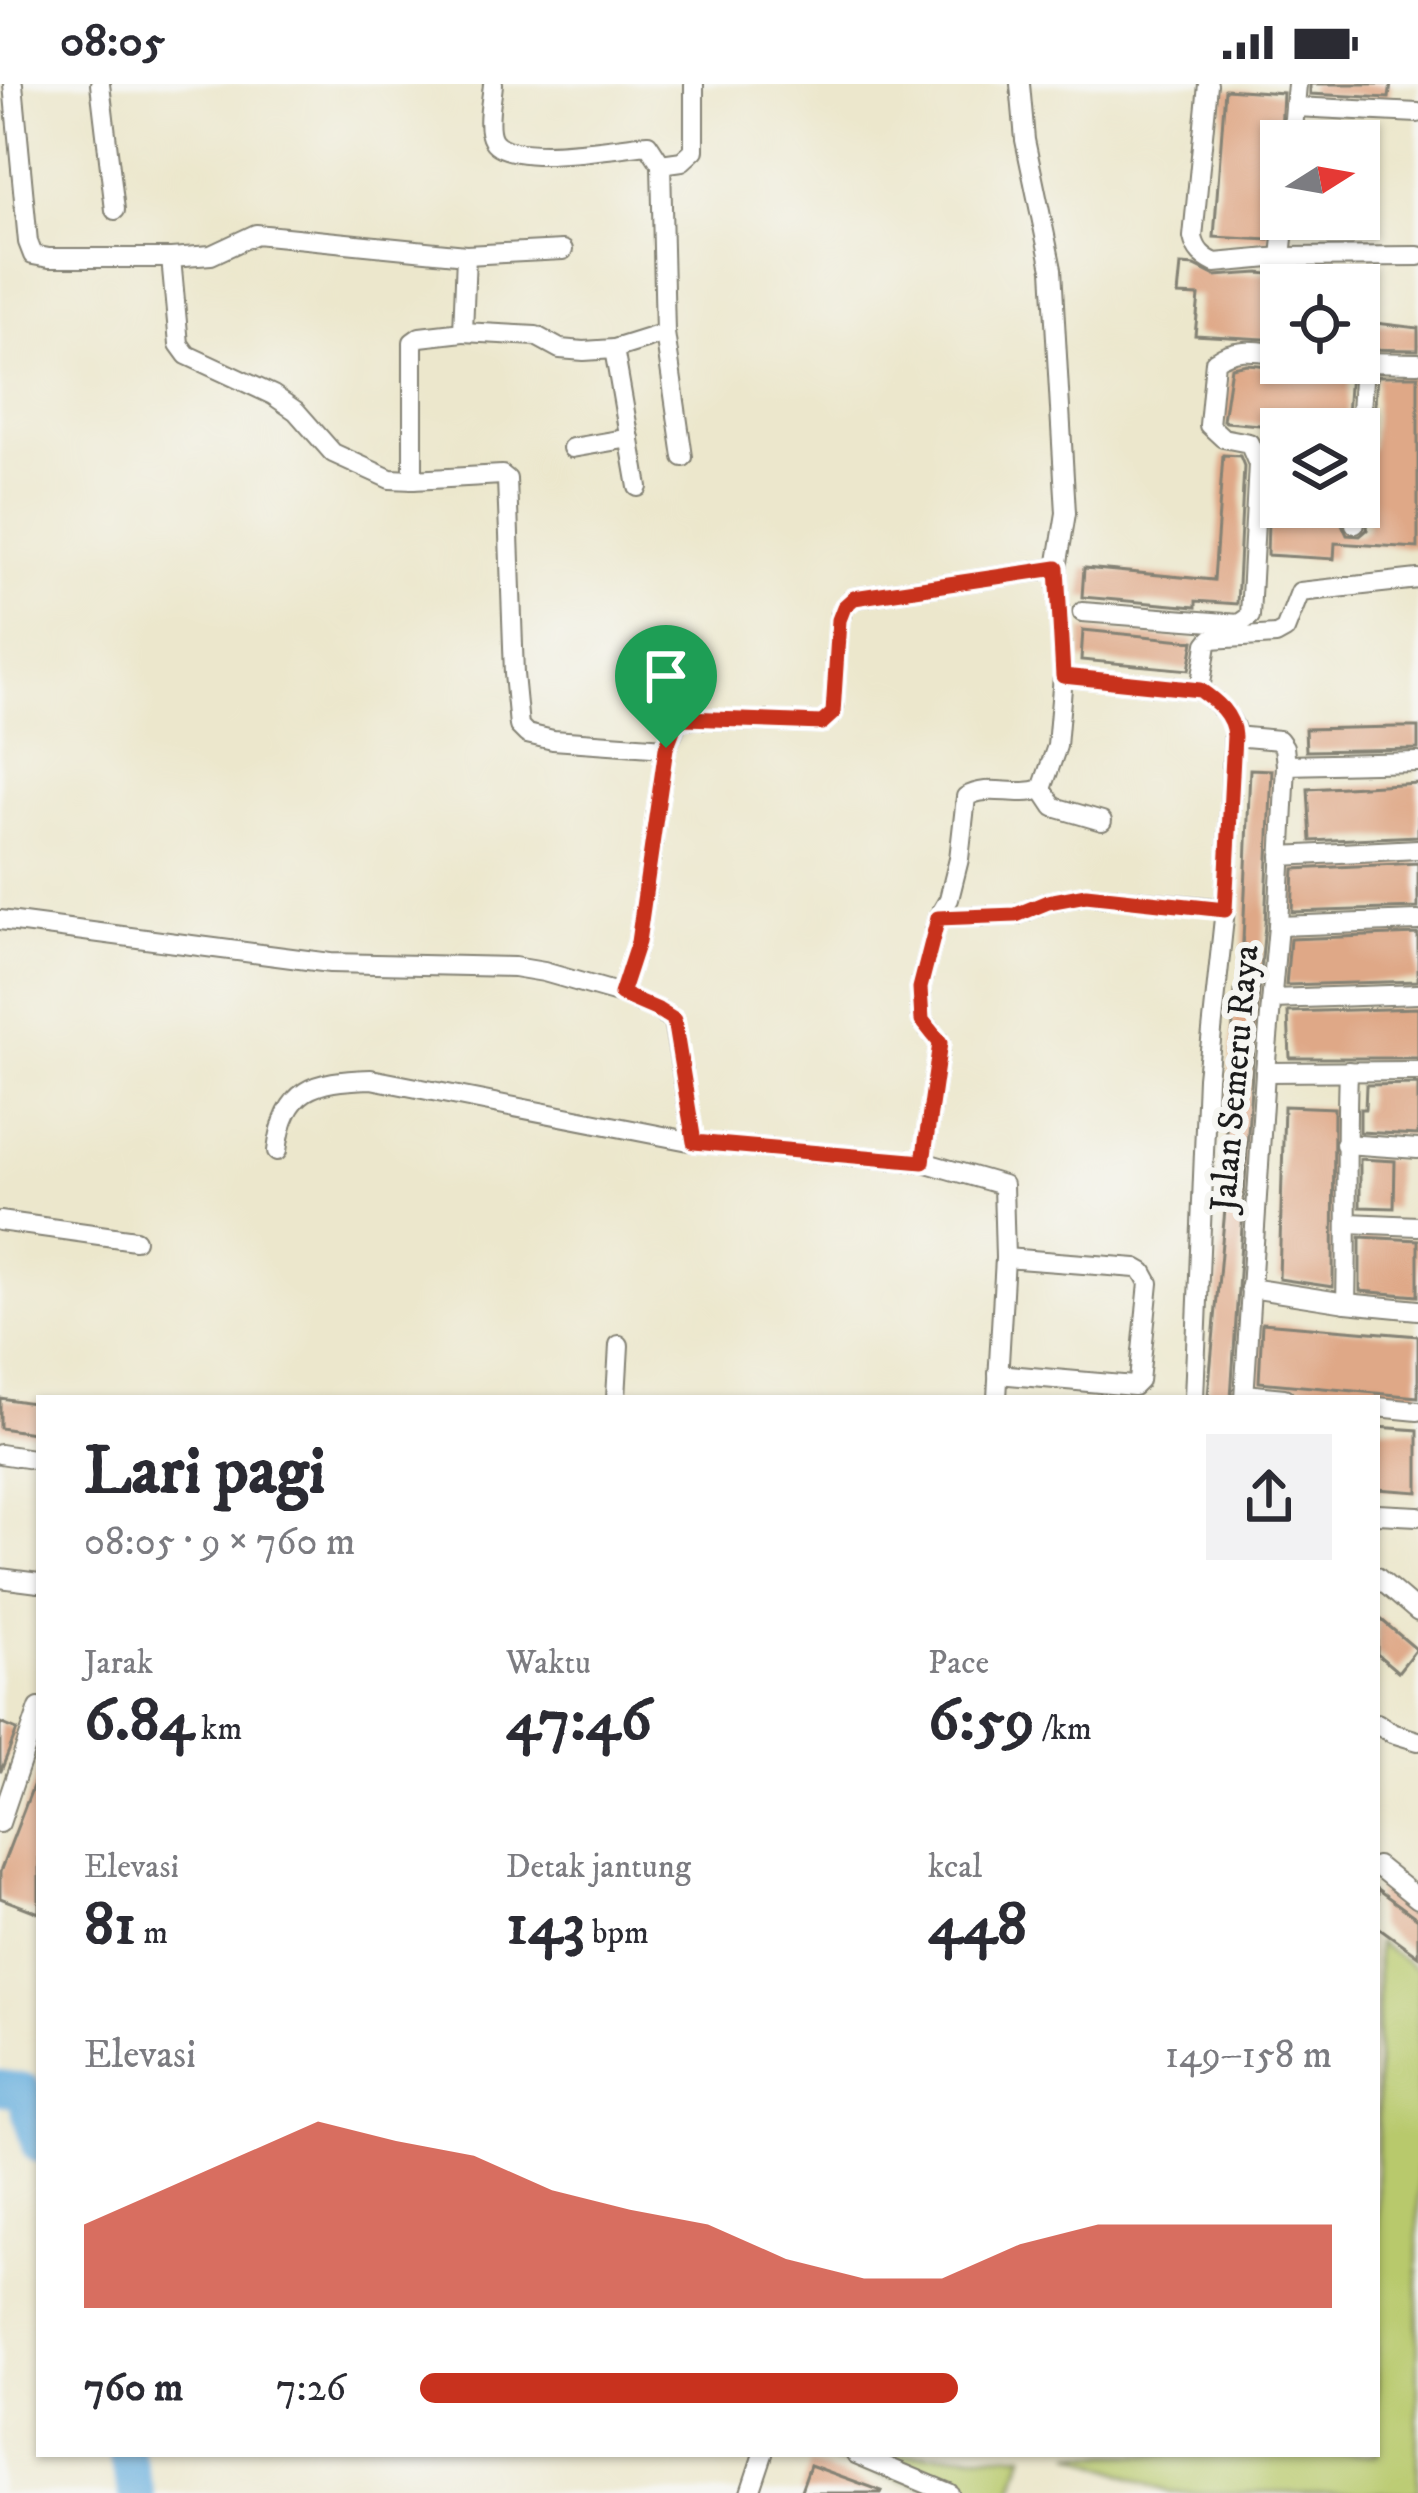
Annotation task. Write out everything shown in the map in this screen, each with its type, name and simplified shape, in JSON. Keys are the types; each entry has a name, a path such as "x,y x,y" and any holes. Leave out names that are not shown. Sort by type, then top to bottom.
{"street":[{"path":"13,84 33,255 211,255 256,235 466,255 562,250"},
{"path":"100,84 115,210"},
{"path":"493,84 490,133 510,153 553,154 648,143 662,164 665,333 683,457"},
{"path":"662,164 682,161 694,151 694,84"},
{"path":"1020,84 1025,140 1052,269 1066,513 1057,568 1063,676 1057,746 1042,789"},
{"path":"1208,84 1193,237 1199,253 1215,263 1281,257 1418,256"},
{"path":"1294,120 1297,84"},
{"path":"1295,107 1418,113"},
{"path":"1281,257 1283,240"},
{"path":"463,332 466,255"},
{"path":"171,258 179,344 187,356 273,395 296,411 333,453 390,479 502,475 507,479 517,715 527,734 666,748"},
{"path":"413,480 413,342 463,332 536,336 560,349 584,351 614,349 665,333"},
{"path":"614,349 638,487"},
{"path":"1082,612 1239,624 1250,616 1258,464 1249,442 1223,438 1209,425 1215,361 1225,353 1260,353"},
{"path":"1380,362 1418,363"},
{"path":"572,448 630,438"},
{"path":"621,994 638,942 666,748 676,722 682,718 822,723 833,713 839,620 854,598 1057,568"},
{"path":"1200,690 1211,638 1276,635 1286,630 1300,592 1418,579"},
{"path":"1063,676 1200,690 1228,715 1234,727 1225,910 1207,1078 1194,1395"},
{"path":"1234,736 1279,740 1286,765 1418,762"},
{"name":"Jalan Semeru Raya","path":"1244,1395 1286,765"},
{"path":"923,1162 940,1043 922,1020 920,988 959,859 966,797 979,789 1025,794 1042,789"},
{"path":"1042,789 1054,807 1102,820"},
{"path":"1281,856 1418,849"},
{"path":"938,918 1016,915 1048,902 1086,895 1225,910"},
{"path":"0,920 330,963 514,967 621,994 674,1020 694,1142"},
{"path":"1278,926 1418,921"},
{"path":"1272,998 1418,994"},
{"path":"1346,1304 1348,1071"},
{"path":"1265,1072 1418,1071"},
{"path":"277,1151 280,1125 291,1102 335,1081 371,1079 694,1142 923,1162 1003,1185 1005,1258 997,1395"},
{"path":"1345,1144 1418,1149"},
{"path":"0,1221 135,1240"},
{"path":"1348,1223 1418,1226"},
{"path":"998,1374 1137,1384 1149,1283 1136,1268 1005,1258"},
{"path":"1250,1288 1418,1310"},
{"path":"616,1395 619,1345"},
{"path":"1380,1407 1418,1411"},
{"path":"0,1454 36,1460"},
{"path":"1380,1514 1418,1516"},
{"path":"0,1578 36,1583"},
{"path":"1380,1580 1418,1612"},
{"path":"0,1823 36,1717"},
{"path":"1380,1725 1418,1741"},
{"path":"1385,1872 1418,1880"},
{"path":"1385,1872 1418,1899"},
{"path":"750,2493 762,2457"},
{"path":"863,2457 949,2493"}],"green space":[{"path":"1380,1944 1418,1971 1418,2493 1171,2493 1080,2457 1380,2457"},
{"path":"835,2457 1023,2457 1013,2493 945,2493 834,2462"}],"building":[{"path":"1310,84 1391,84 1389,98 1310,94"},
{"path":"1225,89 1283,93 1282,120 1260,120 1260,240 1214,237"},
{"path":"1181,265 1215,276 1260,273 1260,339 1195,335 1199,296 1178,295"},
{"path":"1380,323 1418,328 1418,350 1380,349"},
{"path":"1260,365 1260,384 1349,384 1347,408 1260,408 1260,425 1226,422 1231,367"},
{"path":"1380,376 1418,376 1418,548 1335,543 1334,559 1267,555 1268,528 1344,528 1347,535 1360,536 1367,528 1380,528 1380,408 1375,408"},
{"path":"1223,455 1240,456 1244,466 1237,604 1196,601 1196,607 1082,597 1084,568 1214,580"},
{"path":"1083,630 1194,641 1189,670 1081,660"},
{"path":"1418,727 1418,749 1306,751 1305,729"},
{"path":"1250,769 1272,770 1231,1395 1208,1395 1225,1209 1221,1209 1235,991 1241,991"},
{"path":"1418,783 1418,836 1311,841 1308,789"},
{"path":"1418,863 1418,908 1292,912 1294,869"},
{"path":"1418,934 1418,981 1286,985 1290,939"},
{"path":"1418,1008 1418,1058 1290,1058 1288,1012"},
{"path":"1418,1084 1418,1135 1360,1132 1366,1085"},
{"path":"1284,1106 1334,1108 1333,1287 1279,1279"},
{"path":"1360,1159 1395,1161 1394,1208 1360,1207"},
{"path":"1360,1237 1418,1240 1418,1296 1360,1291"},
{"path":"1262,1323 1418,1336 1418,1397 1259,1382"},
{"path":"0,1398 36,1404 36,1434 0,1428"},
{"path":"1380,1427 1418,1430 1418,1492 1380,1489"},
{"path":"1380,1619 1416,1649 1398,1672 1380,1657"},
{"path":"0,1723 17,1730 1,1771 0,1771"},
{"path":"36,1778 36,1912 0,1898 0,1872"},
{"path":"1380,1891 1418,1919 1418,1956 1380,1928"},
{"path":"810,2465 882,2491 800,2493"}],"waterway":[{"path":"0,2088 24,2091 36,2134"},
{"path":"127,2457 137,2493"}],"route":[{"path":"1057,568 1063,676 1200,690 1228,715 1234,727 1225,910 1086,895 1048,902 1016,915 938,918 920,988 922,1020 940,1043 923,1162 694,1142 674,1020 621,994 638,942 666,748 682,718 822,723 829,718 839,620 854,598 1057,568"}]}
